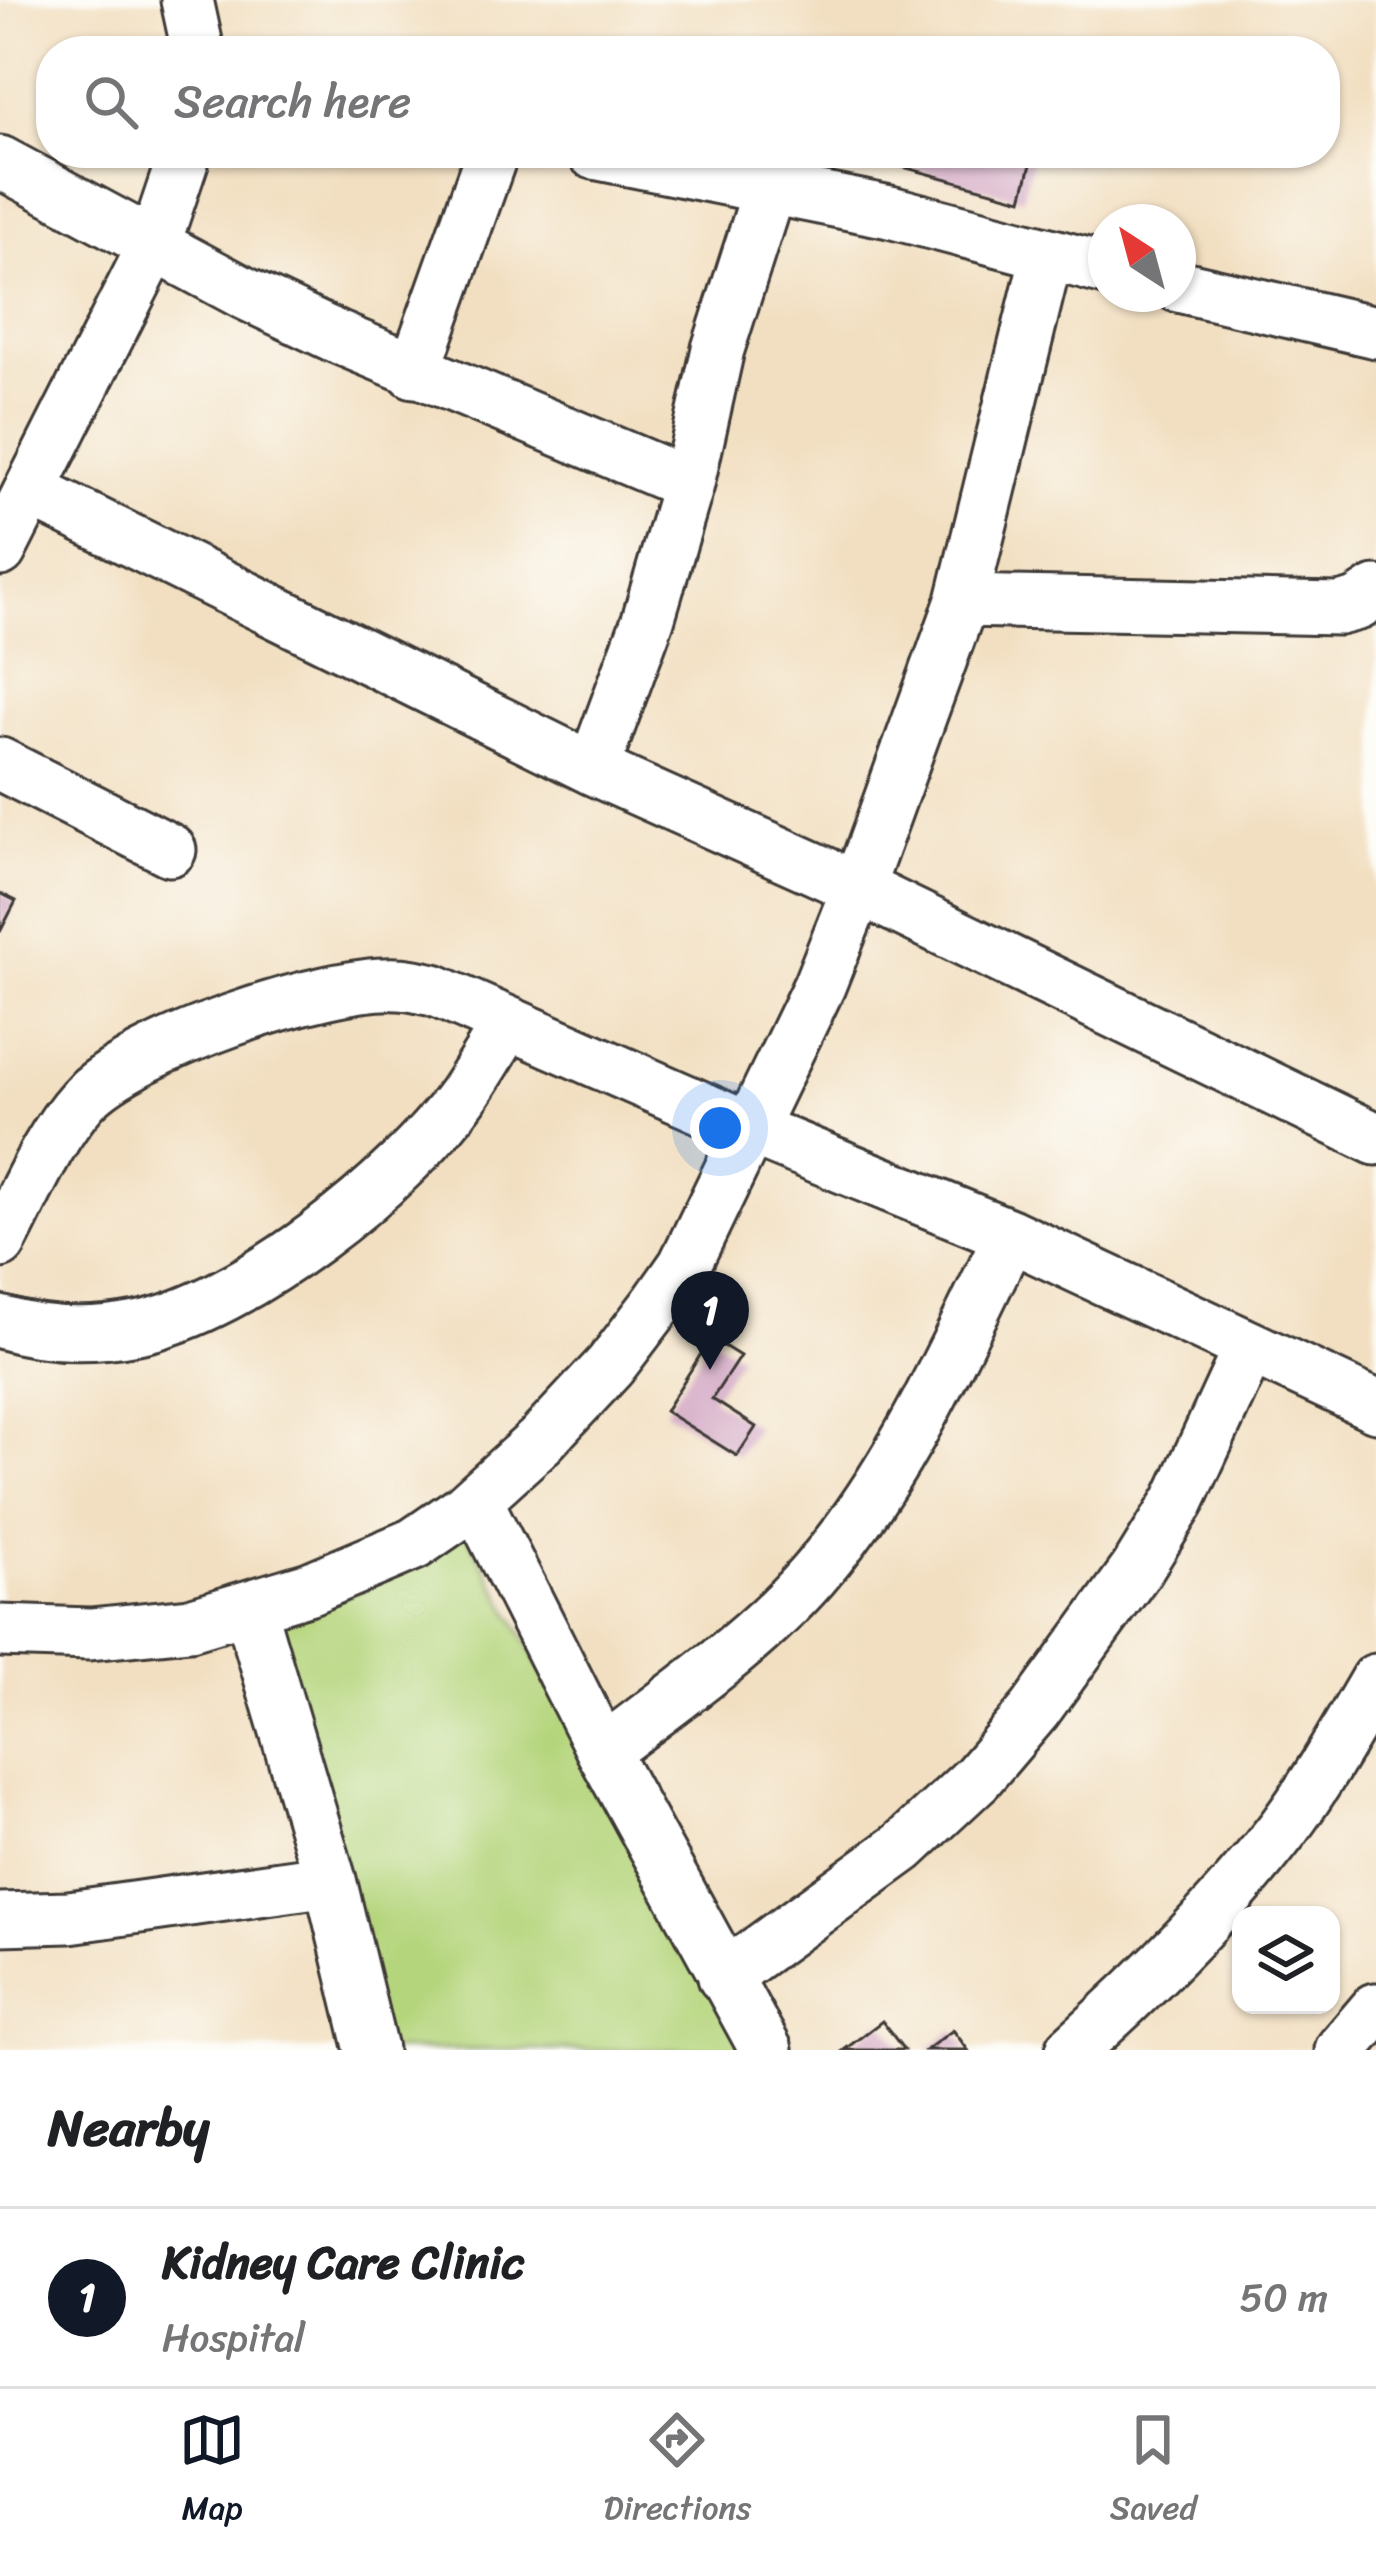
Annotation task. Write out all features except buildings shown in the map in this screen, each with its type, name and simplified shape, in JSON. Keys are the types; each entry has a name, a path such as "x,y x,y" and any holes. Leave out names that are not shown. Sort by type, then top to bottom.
{"street":[{"path":"188,0 195,36"},
{"path":"0,162 244,293 414,372 688,484"},
{"path":"0,550 154,245 180,168"},
{"path":"414,372 487,168"},
{"path":"674,168 890,212 1088,265"},
{"path":"593,769 648,620 688,484 718,349 770,186"},
{"path":"0,1631 90,1634 190,1624 250,1609 414,1544 476,1500 541,1441 610,1366 658,1304 684,1265 751,1129 819,986 858,888 962,601 1047,255"},
{"path":"1196,290 1376,332"},
{"path":"31,490 593,769 858,888 1376,1139"},
{"path":"962,601 1339,609 1376,592"},
{"path":"0,764 170,850"},
{"path":"0,1242 41,1163 81,1102 104,1080 212,1026 325,994 396,984 434,991 751,1129 1010,1234 1376,1406"},
{"path":"0,1322 31,1332 71,1335 138,1328 239,1288 381,1184 462,1097 508,1024"},
{"path":"603,1752 733,1652 811,1577 857,1521 932,1394 1010,1234"},
{"path":"724,1976 903,1847 977,1778 1035,1710 1137,1569 1179,1501 1249,1349"},
{"path":"476,1500 603,1752 766,2050"},
{"path":"250,1609 330,1880 371,2050"},
{"path":"1072,2050 1157,1974 1282,1830 1376,1680"},
{"path":"0,1919 70,1917 330,1880"},
{"path":"1341,2050 1376,2009"}],"green space":[{"path":"455,1513 755,2050 381,2050 250,1609"}],"place":[{"name":"Kidney Care Clinic","path":"710,1370"}]}
